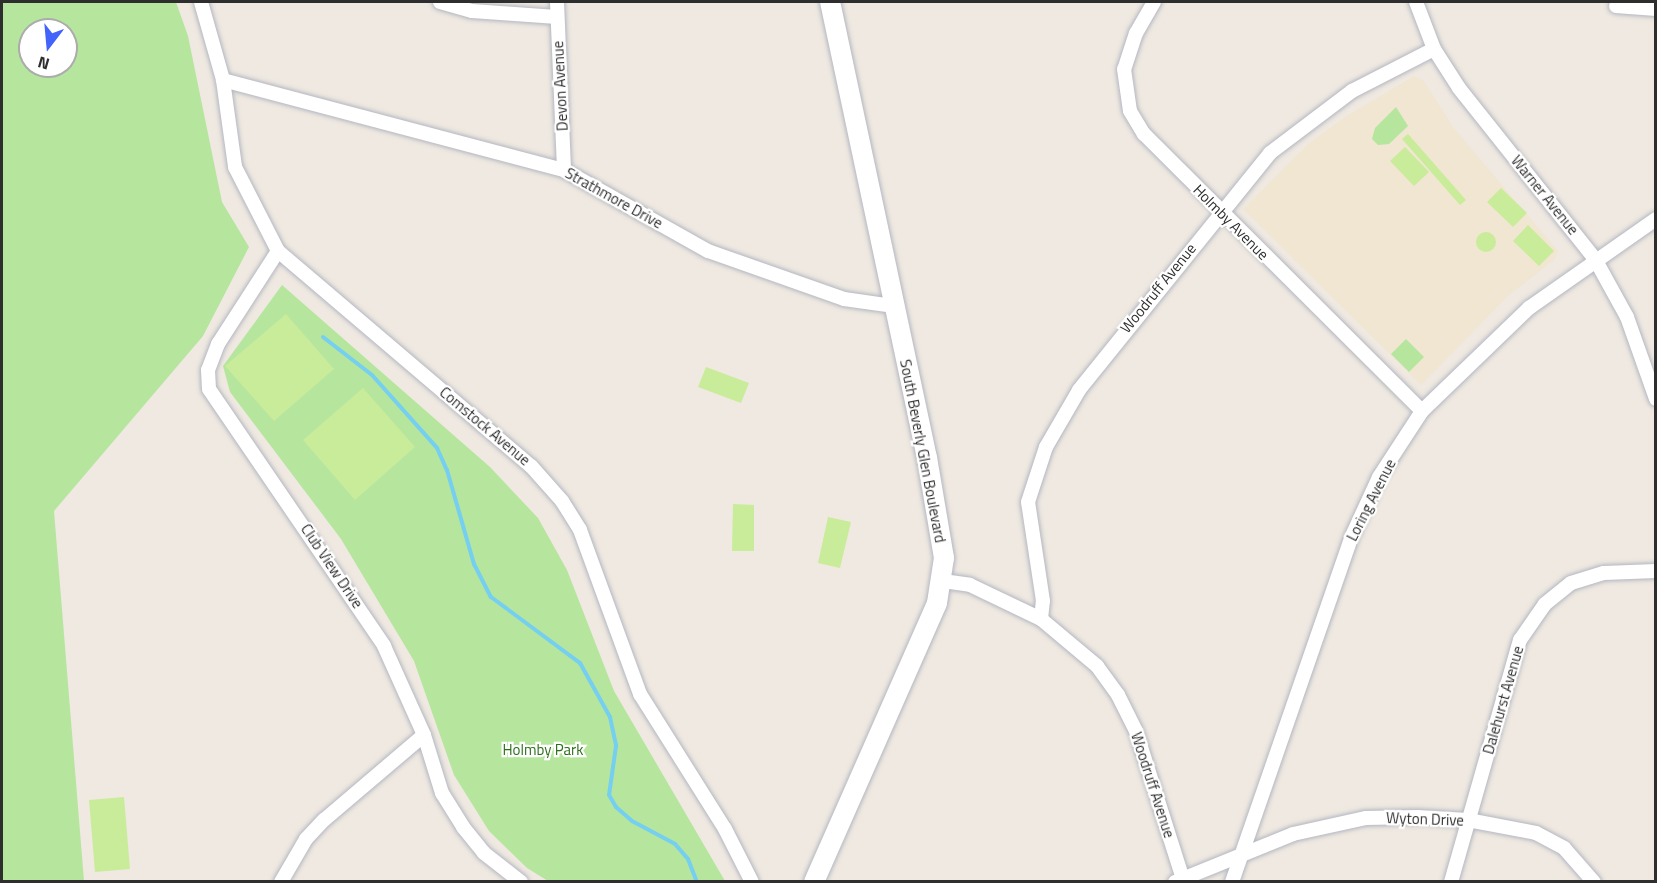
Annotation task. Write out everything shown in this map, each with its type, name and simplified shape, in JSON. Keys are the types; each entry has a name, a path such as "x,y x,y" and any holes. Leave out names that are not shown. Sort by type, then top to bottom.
{"main road":[{"name":"South Beverly Glen Boulevard","path":"814,882 920,643 943,581 942,531 830,2"}],"street":[{"name":"Comstock Avenue","path":"201,2 223,80 235,167 278,251 531,466 562,501 580,530 640,694 725,829 752,882"},
{"path":"440,2 472,11 557,17"},
{"name":"Devon Avenue","path":"557,2 564,170"},
{"name":"Holmby Avenue","path":"1154,2 1136,33 1124,69 1124,90 1130,111 1144,134 1422,411"},
{"name":"Warner Avenue","path":"1416,2 1434,49 1459,87 1595,260 1628,317 1656,399"},
{"path":"1616,6 1656,9"},
{"name":"Woodruff Avenue","path":"1041,619 1043,601 1028,502 1046,447 1079,390 1108,350 1220,211 1270,153 1300,127 1352,91 1434,49"},
{"name":"Strathmore Drive","path":"223,80 564,170 708,251 844,299 893,306"},
{"name":"Loring Avenue","path":"1232,882 1238,859 1351,538 1380,477 1422,411 1498,334 1595,260 1656,219"},
{"name":"Club View Drive","path":"278,251 218,344 208,370 209,389 384,646 424,735 442,793 463,827 484,853 521,882"},
{"name":"Dalehurst Avenue","path":"1451,882 1520,640 1545,604 1571,583 1604,573 1656,571"},
{"name":"Woodruff Avenue","path":"943,581 970,585 1041,619 1073,643 1118,695 1136,731 1179,880"},
{"path":"281,882 306,839 324,820 424,735"},
{"name":"Wyton Drive","path":"1179,880 1238,859 1293,834 1366,818 1468,820 1536,833 1564,848 1594,882"}],"shaded area":[{"path":"1414,76 1424,81 1453,127 1558,251 1555,259 1508,296 1421,385 1243,209 1308,144 1345,117"}],"green space":[{"path":"2,2 176,2 188,36 222,202 249,247 203,336 54,511 84,881 2,881"},
{"path":"1396,107 1408,126 1389,144 1378,145 1372,139 1375,128"},
{"path":"1408,134 1466,200 1460,205 1402,139"},
{"path":"1405,147 1429,172 1414,186 1390,161"},
{"path":"1501,188 1527,213 1513,227 1487,202"},
{"path":"1528,225 1554,251 1539,266 1513,241"},
{"path":"1486,232 1493,235 1496,242 1493,249 1486,252 1479,249 1476,242 1479,235"},
{"name":"Holmby Park","path":"282,285 490,467 538,518 567,570 614,691 725,881 548,881 527,868 489,831 454,775 414,661 341,539 230,392 223,366"},
{"path":"286,314 334,369 274,421 225,366"},
{"path":"1406,339 1424,357 1409,372 1391,354"},
{"path":"706,367 749,383 741,403 698,387"},
{"path":"363,388 415,447 355,500 303,440"},
{"path":"733,504 754,505 754,551 732,551"},
{"path":"828,517 851,522 840,568 818,563"},
{"path":"124,797 130,869 95,872 89,800"}],"waterway":[{"path":"323,337 372,375 437,448 447,470 474,564 491,597 580,663 610,717 616,746 609,795 616,807 632,821 675,844 688,859 697,882"}]}
